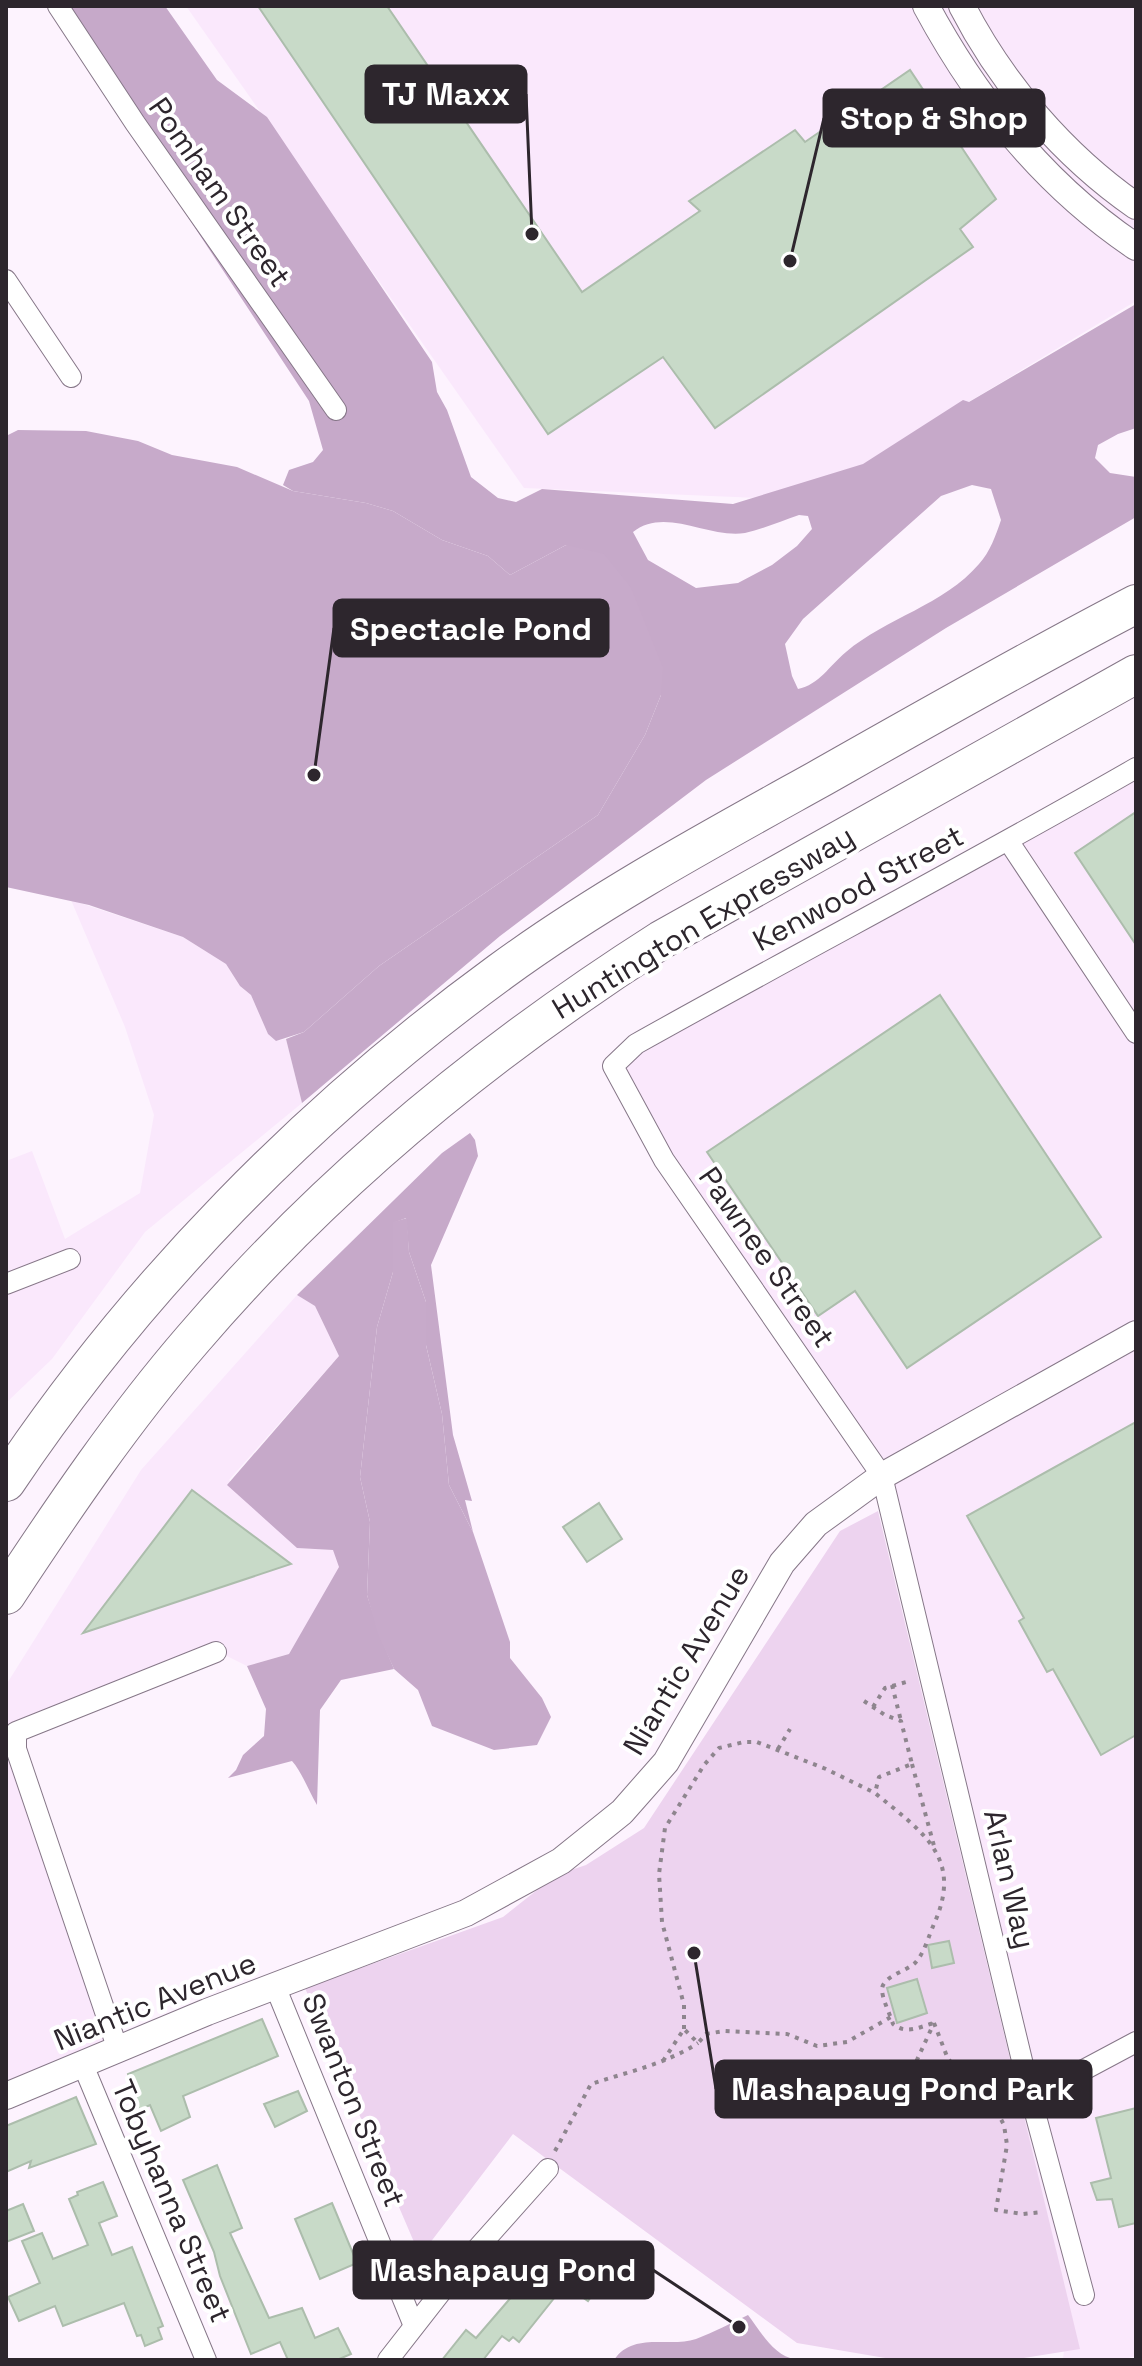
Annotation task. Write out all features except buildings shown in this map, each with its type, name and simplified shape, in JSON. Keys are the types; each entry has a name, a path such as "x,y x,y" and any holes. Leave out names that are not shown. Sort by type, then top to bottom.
{"highway":[{"path":"869,750 974,675 1136,576"},
{"path":"6,1482 62,1404 159,1283 266,1169 381,1065 501,971 567,926 686,853 1136,604"},
{"name":"Huntington Expressway","path":"6,1595 96,1461 162,1376 242,1283 353,1172 470,1073 582,991 661,940 1136,674"}],"street":[{"name":"Pomham Street","path":"58,6 135,123 336,410"},
{"path":"926,6 947,47 969,80 1016,140 1069,195 1136,247"},
{"path":"962,6 1003,71 1035,113 1089,168 1136,206"},
{"path":"6,280 71,377"},
{"name":"Kenwood Street","path":"613,1066 636,1044 848,926 1009,842 1136,768"},
{"path":"1009,842 1136,1033"},
{"name":"Pawnee Street","path":"613,1066 664,1160 882,1476"},
{"path":"6,1284 70,1259"},
{"name":"Niantic Avenue","path":"6,2096 275,1986 466,1913 561,1861 622,1812 666,1762 782,1563 816,1524 882,1476 1136,1334"},
{"name":"Arlan Way","path":"882,1476 1031,2098 1084,2295"},
{"path":"118,2050 16,1749 16,1732 216,1652"},
{"name":"Swanton Street","path":"275,1986 414,2326"},
{"path":"1031,2098 1136,2042"},
{"name":"Tobyhanna Street","path":"83,2065 206,2360"},
{"path":"388,2360 459,2269 551,2160"}],"path":[{"path":"873,1707 885,1688 930,1675"},
{"path":"892,1685 945,1881 942,1898 917,1962 883,1985 897,2028 907,2031 934,2023"},
{"path":"864,1701 901,1721"},
{"path":"778,1749 790,1729"},
{"path":"663,2061 684,2029 684,2005 662,1922 659,1874 665,1828 693,1782 719,1748 757,1742 875,1793 934,1847"},
{"path":"875,1793 879,1777 912,1764"},
{"path":"551,2160 591,2084 682,2054 706,2034 724,2031 787,2034 817,2046 847,2042 891,2017"},
{"path":"904,2088 934,2023"},
{"path":"934,2023 948,2059 993,2104 1004,2125 1007,2145 996,2210 1023,2214 1060,2210"},
{"path":"684,2029 698,2043"}],"shaded area":[{"path":"49,6 165,6 217,80 267,117 432,362 437,392 447,410 471,477 498,498 516,502 542,489 733,504 863,464 963,400 969,402 1136,304 1136,428 1098,445 1095,458 1110,473 1136,477 1136,517 946,628 706,780 500,936 302,1103 286,1039 304,1032 379,966 598,815 645,735 661,695 566,545 510,575 488,556 442,540 393,511 366,503 293,491 283,485 289,470 313,462 323,450 309,401","holes":["972,485 991,489 1001,520 979,564 949,590 862,640 818,679 798,689 785,644 803,619 941,496","799,515 808,516 812,529 797,546 772,565 738,583 696,588 648,560 633,532 646,525 673,522 717,532 745,533"]},
{"path":"186,6 1136,6 1136,301 806,500 524,488"},
{"path":"18,430 86,431 138,441 172,455 237,467 293,491 366,503 393,511 442,540 488,556 510,575 566,545 604,554 631,588 663,668 661,695 645,735 598,815 379,966 304,1032 276,1041 268,1034 251,995 240,986 226,964 183,937 89,905 6,887 6,436"},
{"path":"1136,771 1136,2356 1121,2360 1089,2360 1063,2358 1068,2324 1016,2131 1033,2095 886,1481 632,1101 621,1057"},
{"path":"71,900 183,937 226,964 240,986 251,995 268,1034 276,1041 286,1039 302,1103 145,1232 52,1359 6,1403 6,1161 32,1151 65,1239 140,1193 154,1115 125,1027"},
{"path":"470,1133 475,1140 478,1156 431,1265 453,1435 472,1501 465,1500 473,1532 449,1485 442,1414 426,1345 426,1302 409,1252 406,1218 393,1223 393,1272 377,1327 360,1477 370,1522 367,1595 394,1669 341,1680 320,1710 317,1805 292,1761 228,1778 243,1755 264,1736 266,1709 247,1666 289,1654 339,1567 333,1550 297,1548 227,1485 339,1356 315,1306 297,1295 442,1153"},
{"path":"407,1218 409,1252 426,1302 426,1345 442,1414 449,1485 473,1532 510,1642 510,1658 542,1698 551,1717 537,1745 494,1750 432,1726 418,1690 394,1669 378,1634 367,1595 370,1522 360,1477 377,1327 393,1272 393,1222"},
{"path":"297,1295 315,1306 339,1356 229,1480 297,1548 334,1550 340,1567 289,1654 247,1666 223,1654 16,1732 124,2048 6,2097 6,1685 141,1470"},
{"path":"878,1511 1080,2349 1011,2360 897,2360 797,2343 513,2134 420,2256 305,1988 503,1917 556,1875 586,1865 644,1828 840,1531"},
{"path":"748,2315 768,2342 787,2357 827,2360 614,2360 631,2346 696,2339"}],"place":[{"name":"TJ Maxx","path":"532,234"},
{"name":"Stop & Shop","path":"790,261"},
{"name":"Spectacle Pond","path":"314,775"},
{"name":"Mashapaug Pond Park","path":"694,1953"},
{"name":"Mashapaug Pond","path":"739,2327"}]}
